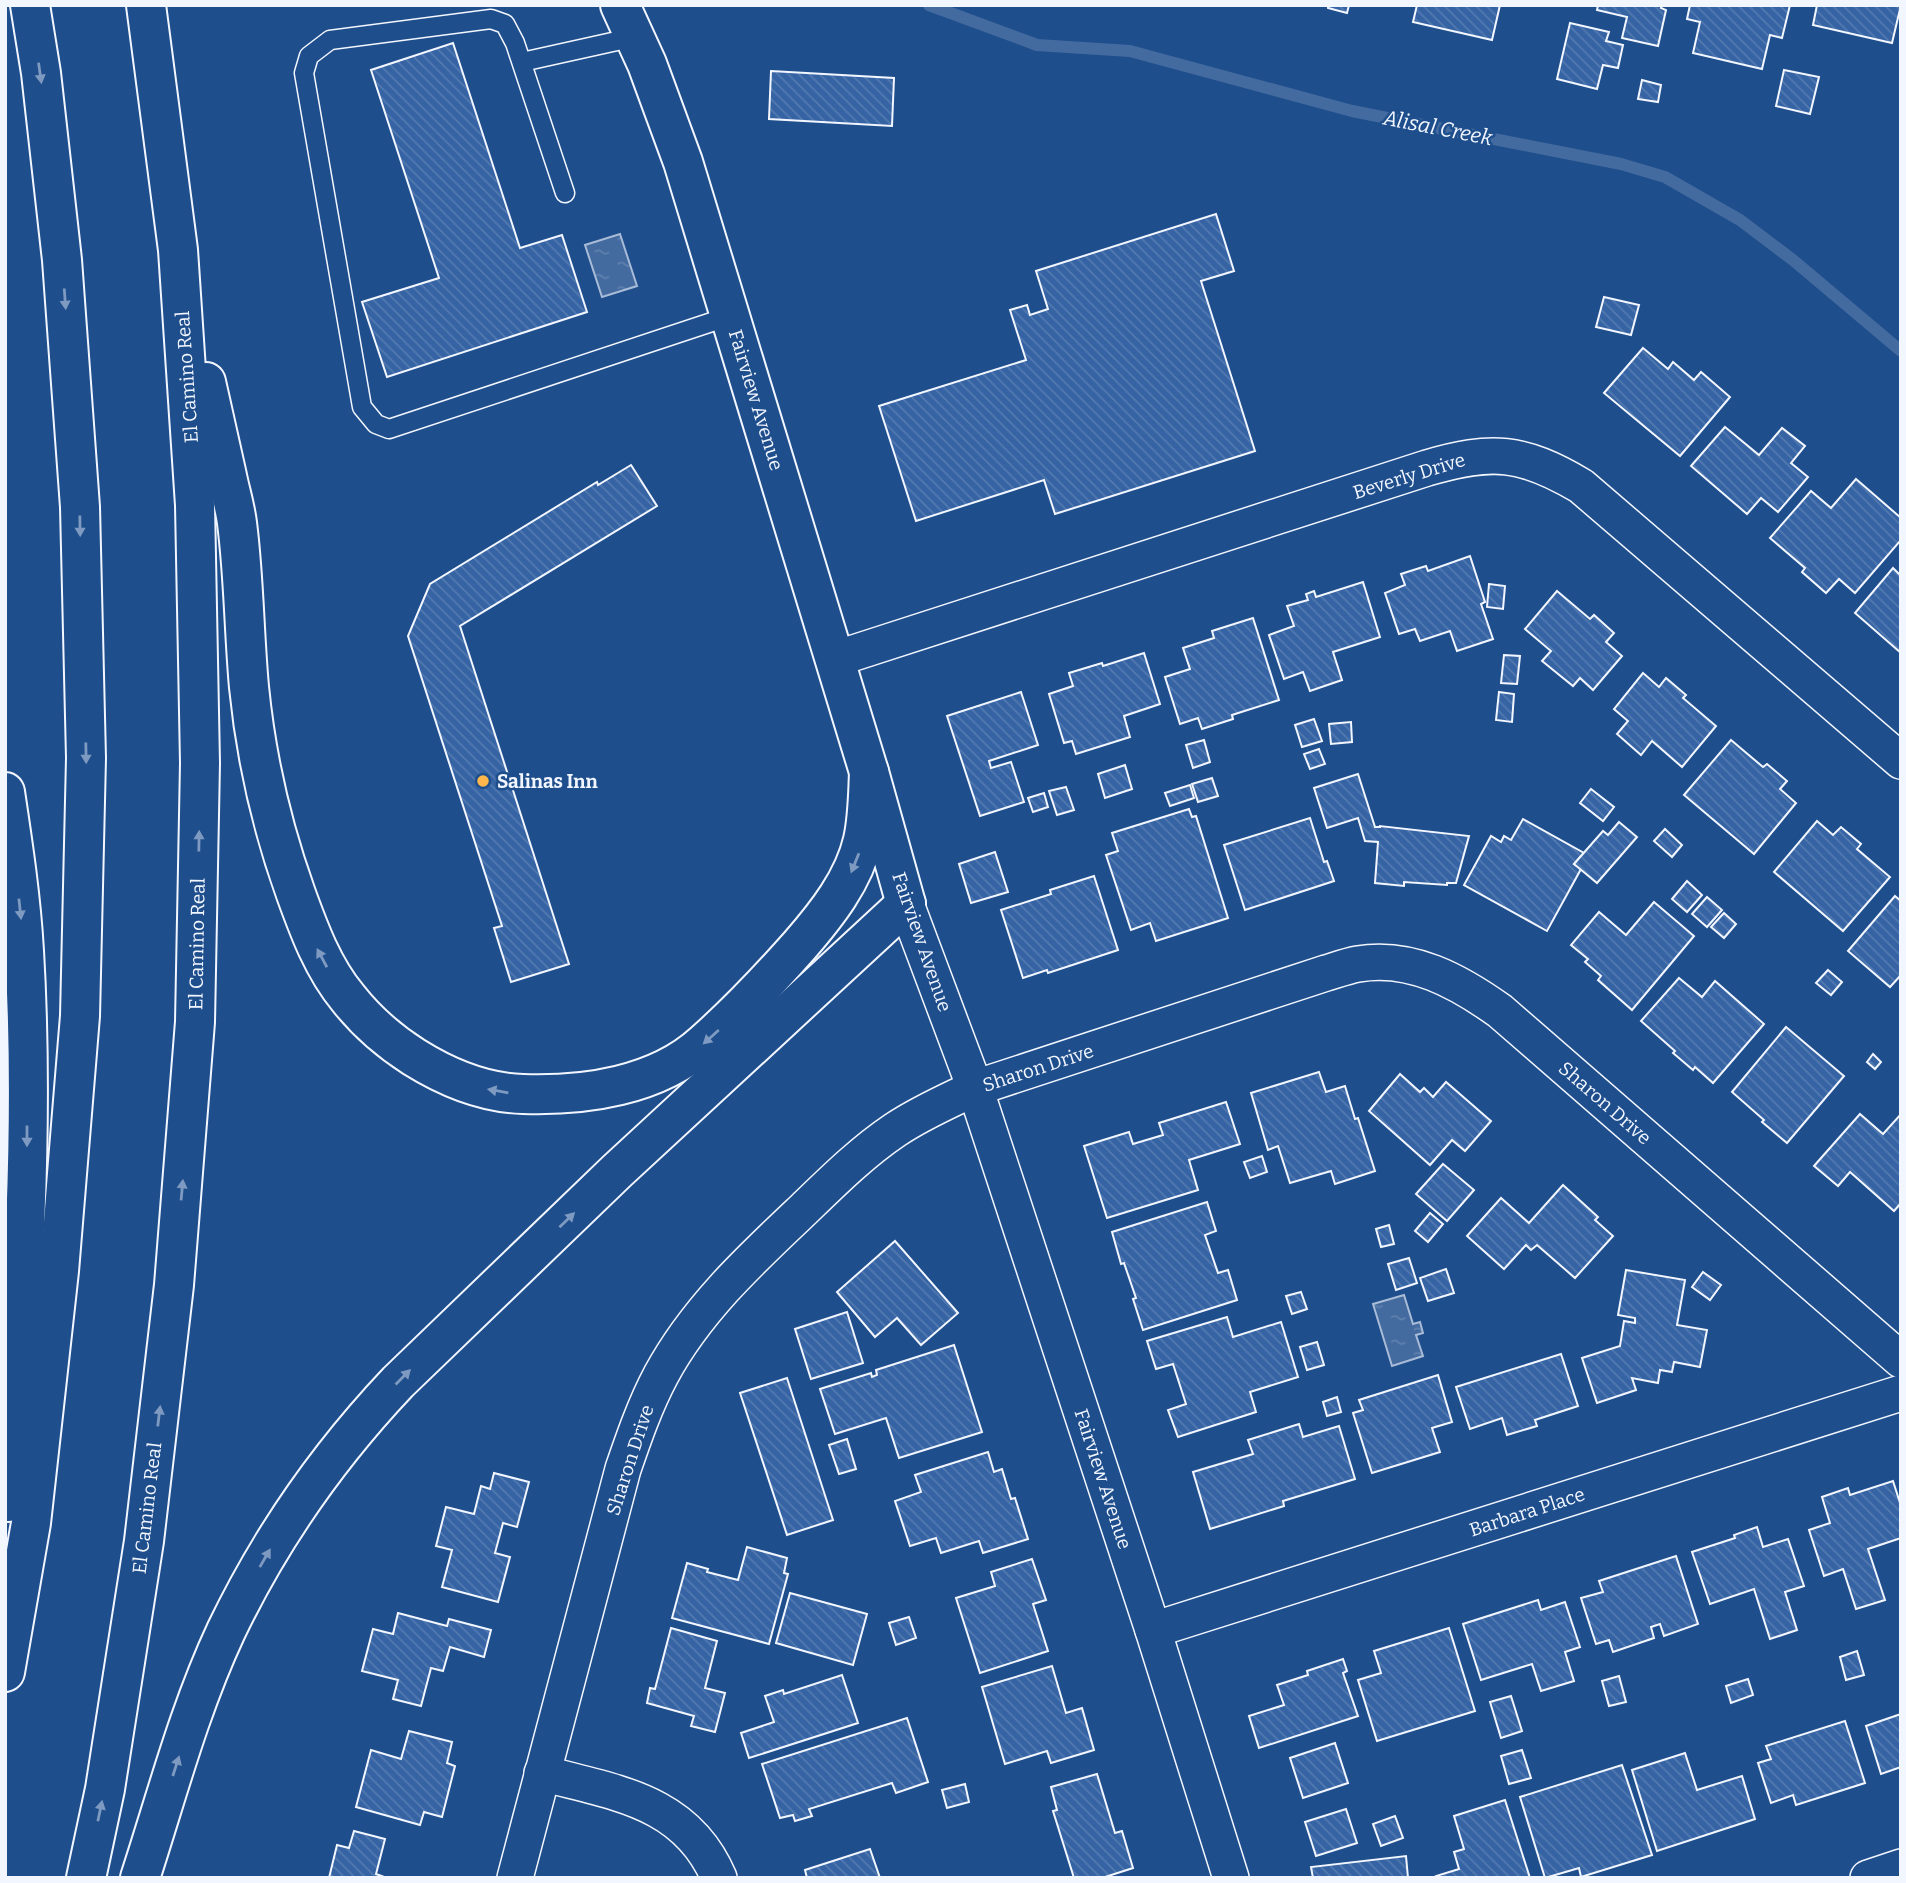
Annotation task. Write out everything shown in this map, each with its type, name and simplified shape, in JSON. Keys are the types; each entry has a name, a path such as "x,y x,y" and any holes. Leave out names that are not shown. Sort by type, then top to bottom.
{"highway":[{"path":"5,1672 31,1523 60,1271 80,1016 86,758 80,507 62,260 41,73 30,5"},
{"name":"El Camino Real","path":"86,1878 104,1790 144,1541 174,1285 195,1023 200,762 195,505 178,250 146,5"},
{"name":"Fairview Avenue","path":"627,21 663,105 683,162 869,772 906,904"},
{"path":"178,250 236,521 249,691 264,783 283,858 314,942 329,971 346,997 396,1045 455,1078 481,1088 516,1094 583,1093 651,1075 675,1063 699,1048 751,1000 821,920 853,870 863,842 869,772"},
{"path":"5,792 24,949 28,1061 24,1282 5,1541"},
{"path":"140,1878 195,1708 226,1632 248,1587 277,1538 320,1474 398,1382 617,1171 906,904"}],"street":[{"name":"Beverly Drive","path":"835,659 1427,468 1455,460 1495,454 1544,465 1581,486 1901,761"},
{"name":"Fairview Avenue","path":"906,904 975,1088 1153,1630 1231,1878"},
{"name":"Sharon Drive","path":"515,1878 623,1469 650,1399 672,1356 701,1315 731,1280 858,1158 897,1128 975,1088 1357,964 1389,963 1425,969 1461,985 1500,1011 1901,1360"},
{"name":"Barbara Place","path":"1153,1630 1901,1393"},
{"path":"542,1773 633,1798 661,1811 694,1837 711,1860 719,1878"},
{"path":"1868,1878 1901,1867"}],"lane":[{"path":"565,193 522,62 505,24 491,19 330,40 309,56 304,73 362,407 376,424 389,429 730,316"},
{"path":"522,62 627,21"}],"water":[{"path":"620,234 637,286 602,297 585,245"},
{"path":"1404,1295 1413,1324 1420,1322 1423,1333 1416,1335 1423,1356 1392,1366 1373,1304"}],"building":[{"path":"1328,5 1349,5 1347,13 1328,8"},
{"path":"1417,5 1500,5 1492,40 1413,22"},
{"path":"1598,5 1662,5 1661,8 1666,10 1658,46 1622,38 1627,17 1597,10"},
{"path":"1690,5 1790,5 1782,38 1770,35 1762,69 1693,53 1700,22 1687,19"},
{"path":"1817,5 1901,5 1892,43 1813,25"},
{"path":"1570,23 1609,32 1606,41 1623,45 1618,68 1603,65 1597,89 1557,79"},
{"path":"453,43 520,248 562,235 587,312 387,377 362,302 439,278 371,70"},
{"path":"1784,70 1819,77 1810,114 1776,106"},
{"path":"771,71 894,78 892,126 769,119"},
{"path":"1642,80 1661,85 1658,102 1638,99"},
{"path":"1216,214 1234,271 1201,281 1255,451 1055,514 1044,480 916,521 879,406 1026,360 1010,310 1027,305 1030,315 1048,309 1036,271"},
{"path":"1604,297 1639,305 1631,335 1596,327"},
{"path":"1643,348 1668,369 1673,362 1694,380 1701,372 1730,397 1680,456 1604,393"},
{"path":"1725,427 1759,455 1782,428 1805,446 1791,463 1808,477 1778,512 1761,498 1747,514 1691,466"},
{"name":"Salinas Inn","path":"631,465 657,506 460,626 569,964 511,982 494,928 502,926 408,636 430,584 597,482 598,485"},
{"path":"1856,479 1901,518 1901,540 1855,593 1839,579 1826,593 1802,572 1805,568 1770,538 1811,491 1831,508"},
{"path":"1470,556 1485,602 1481,604 1493,639 1457,651 1450,631 1420,641 1415,629 1399,634 1385,593 1405,585 1401,574 1426,566 1428,571"},
{"path":"1893,568 1901,576 1901,653 1855,613"},
{"path":"1363,582 1380,637 1333,652 1342,680 1310,691 1303,672 1284,679 1269,635 1294,626 1287,606 1308,600 1306,594 1314,591 1316,597"},
{"path":"1489,584 1505,586 1503,609 1487,607"},
{"path":"1557,591 1590,619 1594,615 1614,633 1606,642 1622,656 1593,690 1580,678 1573,686 1542,661 1551,651 1525,629"},
{"path":"1253,618 1279,700 1232,715 1233,719 1202,729 1198,718 1180,724 1165,677 1190,669 1183,648 1214,638 1212,631"},
{"path":"1144,653 1160,704 1124,716 1130,737 1076,754 1072,741 1064,743 1049,694 1073,686 1069,673"},
{"path":"1504,655 1520,656 1517,684 1501,683"},
{"path":"1643,673 1659,687 1666,678 1686,695 1683,698 1716,726 1682,767 1652,741 1641,755 1617,734 1628,721 1614,709"},
{"path":"1021,692 1038,745 989,761 991,768 1011,762 1024,802 980,816 947,716"},
{"path":"1499,692 1514,694 1512,722 1496,720"},
{"path":"1314,719 1322,741 1302,747 1295,725"},
{"path":"1351,722 1352,742 1331,744 1329,724"},
{"path":"1204,740 1210,762 1193,768 1186,745"},
{"path":"1731,740 1763,767 1767,764 1787,781 1780,789 1796,803 1754,854 1684,795"},
{"path":"1319,749 1325,764 1310,769 1304,754"},
{"path":"1125,765 1132,789 1105,798 1098,774"},
{"path":"1358,774 1375,827 1469,836 1456,883 1447,885 1404,882 1404,886 1375,883 1378,842 1365,841 1358,818 1327,828 1314,788"},
{"path":"1212,778 1218,796 1198,802 1192,784"},
{"path":"1190,785 1194,798 1170,806 1165,793"},
{"path":"1066,787 1074,810 1057,815 1049,791"},
{"path":"1591,789 1614,807 1603,821 1580,803"},
{"path":"1044,793 1048,807 1033,812 1028,798"},
{"path":"1189,809 1192,817 1196,816 1228,918 1156,941 1150,923 1131,930 1106,855 1118,851 1112,833"},
{"path":"1310,818 1324,862 1327,861 1334,881 1245,910 1224,845"},
{"path":"1523,819 1584,853 1574,864 1581,869 1547,931 1464,885 1491,836 1501,842 1504,836 1511,840"},
{"path":"1817,821 1833,835 1841,827 1861,844 1857,849 1890,877 1843,931 1774,872"},
{"path":"1619,822 1637,837 1597,883 1574,864 1603,831 1608,835"},
{"path":"1665,829 1682,845 1672,857 1654,841"},
{"path":"995,852 1008,892 971,903 959,864"},
{"path":"1094,876 1118,950 1048,973 1047,970 1023,978 1001,910 1051,894 1050,890"},
{"path":"1687,881 1702,895 1687,912 1672,899"},
{"path":"1895,896 1901,901 1901,975 1890,987 1848,951"},
{"path":"1707,897 1722,910 1707,927 1692,914"},
{"path":"1654,902 1694,936 1632,1010 1598,980 1601,976 1585,962 1588,959 1571,945 1599,912 1626,935"},
{"path":"1724,913 1736,924 1724,938 1711,927"},
{"path":"1828,970 1842,982 1831,995 1816,983"},
{"path":"1679,978 1702,997 1715,981 1764,1024 1713,1083 1673,1053 1675,1051 1641,1021"},
{"path":"1786,1027 1844,1076 1787,1143 1732,1092"},
{"path":"1873,1054 1881,1062 1875,1069 1867,1062"},
{"path":"1319,1072 1326,1092 1345,1086 1375,1171 1335,1184 1331,1171 1290,1183 1278,1146 1268,1150 1251,1093"},
{"path":"1400,1074 1420,1092 1424,1088 1433,1097 1446,1082 1491,1121 1465,1151 1452,1140 1430,1165 1369,1111"},
{"path":"1226,1102 1240,1144 1189,1160 1198,1190 1107,1218 1084,1146 1129,1132 1133,1144 1163,1135 1159,1123"},
{"path":"1860,1114 1883,1134 1901,1114 1901,1203 1894,1211 1850,1172 1838,1186 1814,1166"},
{"path":"1262,1156 1267,1172 1250,1178 1244,1162"},
{"path":"1443,1164 1474,1190 1447,1221 1416,1194"},
{"path":"1563,1185 1598,1217 1595,1220 1613,1236 1575,1278 1537,1245 1531,1250 1526,1245 1504,1269 1467,1236 1501,1198 1529,1223"},
{"path":"1207,1202 1216,1231 1205,1235 1218,1273 1228,1270 1237,1300 1143,1330 1133,1299 1136,1298 1124,1263 1121,1264 1112,1232"},
{"path":"1430,1213 1443,1224 1428,1242 1415,1231"},
{"path":"1389,1225 1394,1244 1381,1247 1376,1229"},
{"path":"895,1241 958,1313 921,1345 897,1318 875,1337 837,1292"},
{"path":"1409,1258 1417,1283 1396,1290 1388,1264"},
{"path":"1446,1269 1454,1293 1428,1301 1420,1278"},
{"path":"1626,1270 1685,1280 1677,1325 1707,1330 1700,1367 1674,1362 1672,1372 1660,1370 1658,1383 1632,1378 1636,1390 1597,1403 1582,1358 1620,1346 1624,1321 1635,1323 1635,1318 1618,1315"},
{"path":"1703,1272 1721,1285 1710,1300 1692,1287"},
{"path":"1301,1292 1307,1309 1292,1314 1286,1296"},
{"path":"847,1312 863,1363 811,1379 795,1329"},
{"path":"1227,1317 1233,1337 1281,1322 1298,1377 1250,1392 1256,1412 1178,1437 1168,1410 1186,1404 1173,1364 1156,1369 1147,1341"},
{"path":"1317,1342 1324,1365 1307,1370 1300,1347"},
{"path":"954,1345 982,1432 899,1458 886,1418 835,1434 820,1389 871,1373 872,1377 877,1375 876,1370"},
{"path":"1561,1354 1578,1406 1535,1420 1537,1426 1507,1435 1502,1418 1470,1429 1456,1387"},
{"path":"1438,1375 1452,1422 1432,1428 1440,1452 1372,1473 1353,1413 1363,1410 1359,1400"},
{"path":"787,1378 833,1520 787,1535 740,1393"},
{"path":"1337,1397 1341,1412 1327,1416 1323,1402"},
{"path":"1299,1424 1303,1437 1339,1426 1355,1479 1283,1501 1284,1506 1210,1529 1193,1472 1253,1454 1248,1440"},
{"path":"847,1439 856,1469 839,1474 829,1445"},
{"path":"988,1452 994,1472 1002,1469 1028,1539 983,1553 979,1541 941,1553 936,1538 910,1546 895,1501 921,1492 915,1475"},
{"path":"494,1473 529,1482 517,1527 503,1523 495,1553 510,1557 498,1602 442,1587 452,1550 436,1546 446,1507 474,1514 481,1486 490,1489"},
{"path":"1893,1481 1901,1506 1901,1538 1868,1549 1885,1600 1856,1609 1843,1569 1824,1576 1809,1530 1830,1523 1822,1497 1848,1488 1850,1495"},
{"path":"1757,1527 1763,1547 1788,1539 1804,1586 1785,1592 1797,1630 1770,1639 1754,1589 1710,1604 1692,1552 1735,1538 1734,1535"},
{"path":"747,1547 787,1558 784,1573 788,1574 769,1644 672,1618 687,1563 708,1569 707,1572 738,1580"},
{"path":"1676,1556 1698,1624 1664,1636 1660,1624 1651,1627 1654,1638 1613,1652 1609,1640 1596,1644 1581,1598 1603,1592 1599,1581"},
{"path":"1032,1559 1046,1600 1033,1604 1048,1651 980,1673 956,1598 995,1586 991,1572"},
{"path":"790,1593 867,1614 853,1665 776,1643"},
{"path":"1538,1600 1541,1610 1565,1602 1580,1647 1565,1652 1574,1681 1541,1691 1532,1664 1481,1680 1463,1624"},
{"path":"398,1613 447,1626 449,1619 491,1630 484,1657 450,1647 443,1671 431,1668 421,1706 393,1699 398,1680 362,1671 373,1629 393,1634"},
{"path":"909,1617 916,1638 896,1645 889,1623"},
{"path":"671,1628 717,1641 705,1688 725,1693 715,1732 691,1726 694,1716 647,1703 650,1688 655,1689"},
{"path":"1449,1628 1475,1711 1377,1741 1358,1680 1381,1673 1374,1651"},
{"path":"1857,1651 1864,1675 1846,1680 1840,1657"},
{"path":"1343,1659 1347,1671 1343,1673 1358,1716 1259,1748 1249,1716 1284,1705 1277,1685"},
{"path":"1052,1666 1066,1713 1082,1708 1094,1750 1051,1763 1047,1751 1005,1764 982,1687"},
{"path":"842,1675 858,1723 749,1758 741,1733 774,1722 765,1696 783,1690 784,1694"},
{"path":"1619,1676 1626,1702 1609,1706 1602,1681"},
{"path":"1748,1679 1753,1695 1731,1703 1726,1686"},
{"path":"1511,1696 1522,1731 1501,1738 1490,1702"},
{"path":"1901,1714 1901,1767 1881,1774 1866,1726"},
{"path":"907,1718 928,1782 896,1793 892,1783 809,1809 812,1816 795,1821 793,1815 780,1818 762,1764"},
{"path":"1845,1721 1865,1783 1796,1805 1793,1795 1771,1803 1758,1763 1771,1759 1766,1746"},
{"path":"409,1731 452,1742 447,1763 455,1766 442,1817 424,1812 420,1825 356,1807 371,1750 401,1759"},
{"path":"1335,1743 1348,1783 1303,1798 1290,1758"},
{"path":"1522,1750 1531,1778 1509,1784 1501,1756"},
{"path":"1685,1753 1697,1790 1742,1776 1755,1819 1657,1851 1632,1770"},
{"path":"1622,1765 1652,1855 1581,1877 1579,1868 1545,1878 1520,1797"},
{"path":"1097,1774 1115,1833 1122,1831 1133,1868 1102,1878 1074,1878 1053,1811 1057,1810 1051,1787"},
{"path":"965,1784 969,1802 947,1808 942,1790"},
{"path":"1505,1800 1530,1878 1437,1878 1436,1876 1459,1869 1454,1852 1464,1849 1454,1816"},
{"path":"1346,1809 1357,1843 1316,1856 1305,1822"},
{"path":"1395,1816 1403,1838 1381,1846 1373,1824"},
{"path":"354,1831 385,1839 376,1874 387,1878 329,1878 337,1845 349,1848"},
{"path":"870,1849 880,1878 807,1878 805,1870"},
{"path":"1406,1856 1408,1878 1313,1878 1311,1867"}],"waterway":[{"name":"Alisal Creek","path":"929,5 1037,45 1130,51 1352,111 1621,164 1665,177 1740,220 1793,260 1901,351"}],"place":[{"name":"Salinas Inn","path":"483,781"}]}
